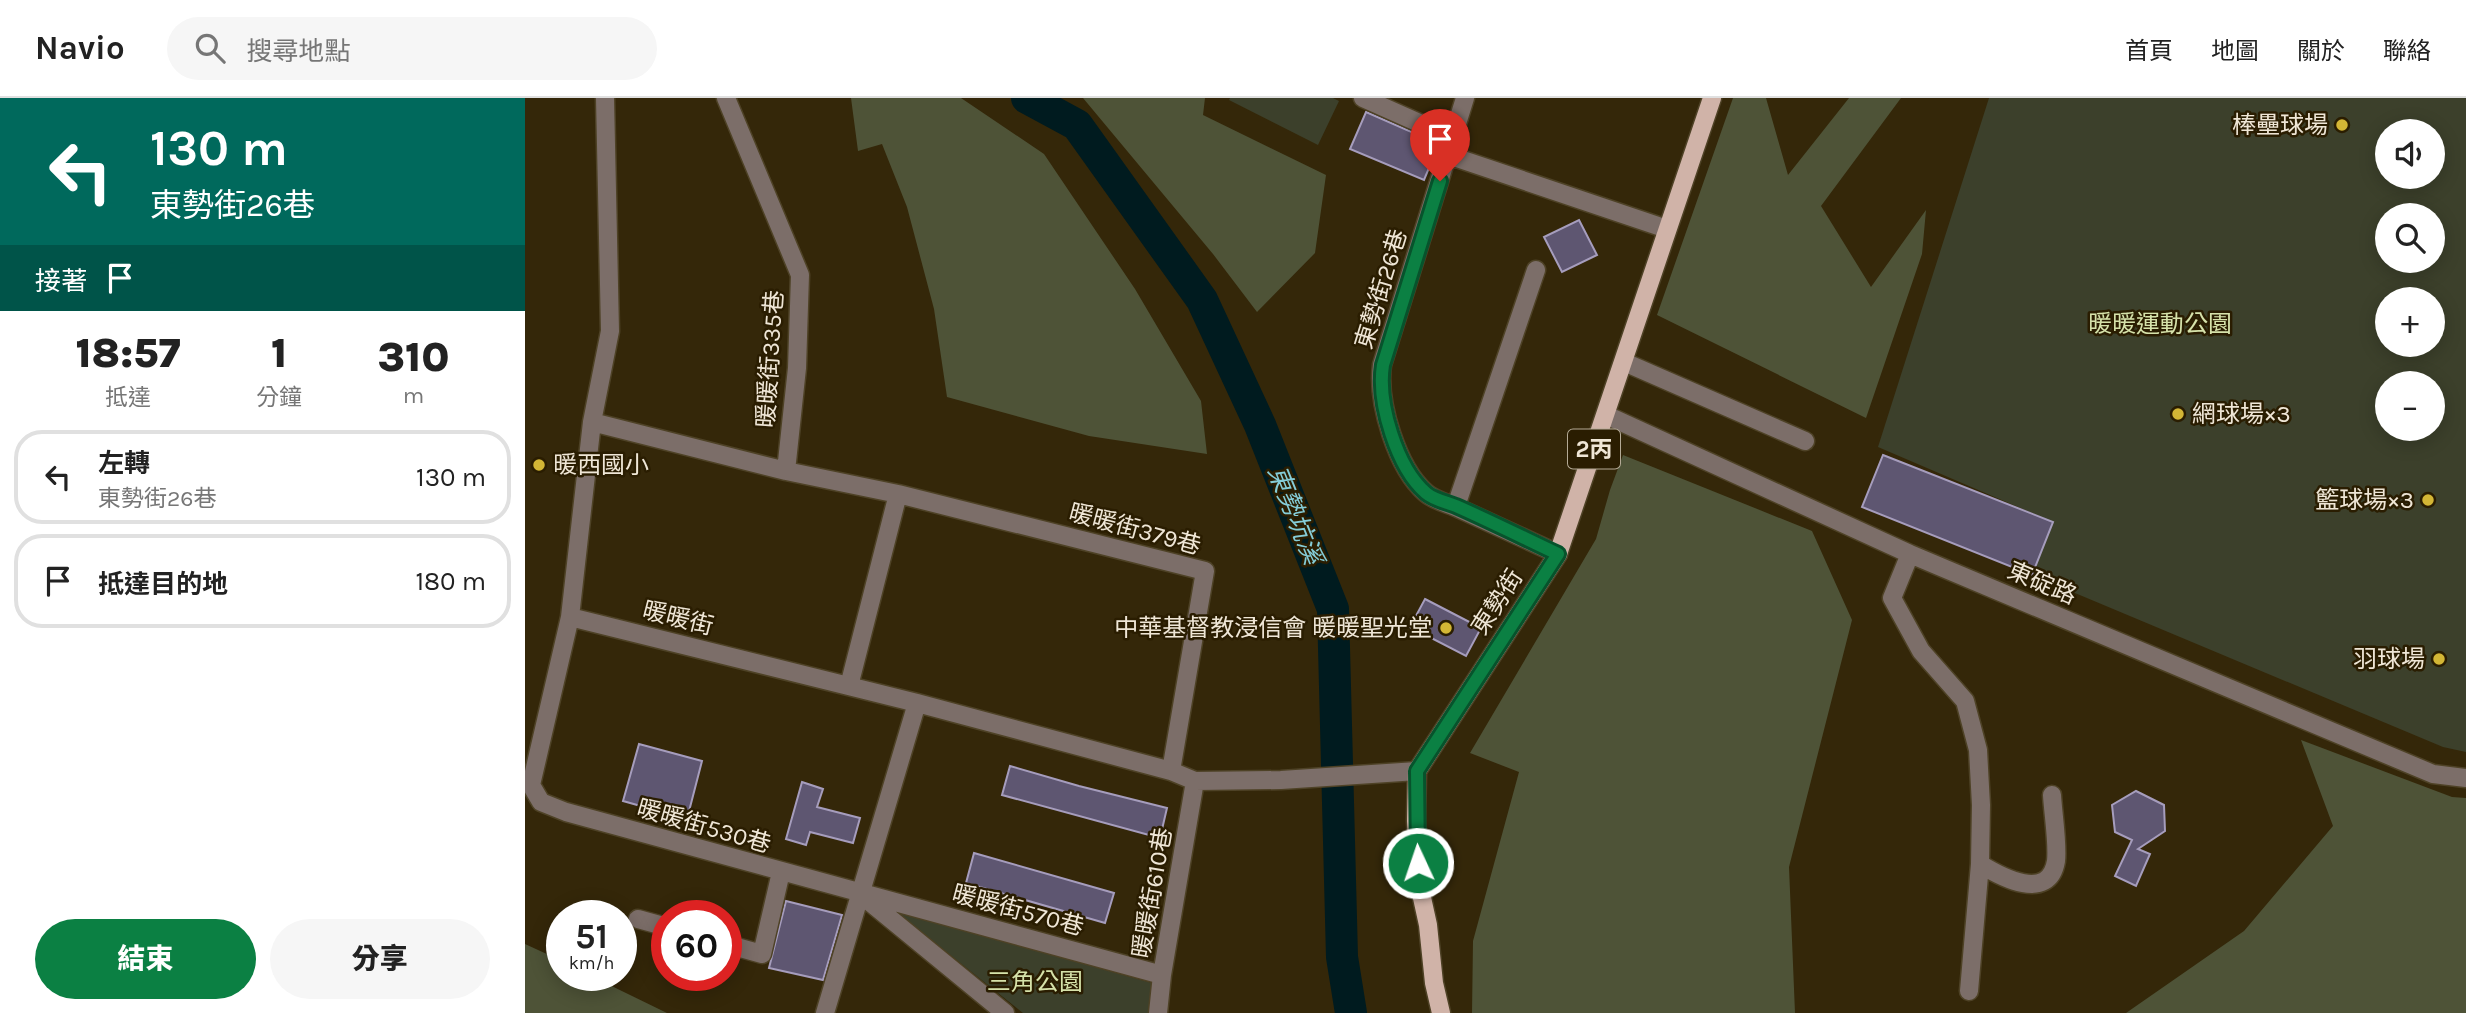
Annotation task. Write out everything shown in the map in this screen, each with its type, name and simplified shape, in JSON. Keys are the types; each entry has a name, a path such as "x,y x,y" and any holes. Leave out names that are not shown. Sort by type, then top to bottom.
{"main road":[{"name":"東勢街","path":"1417,771 1558,554 1712,98"},
{"path":"1417,771 1419,884 1441,1013"}],"street":[{"path":"571,617 592,422 610,331 605,98"},
{"name":"暖暖街335巷","path":"726,98 800,275 797,368 786,471"},
{"path":"1363,98 1451,146 1667,229"},
{"name":"東勢街26巷","path":"1465,98 1383,365 1380,381 1386,412 1395,443 1411,477 1428,495 1558,554"},
{"path":"1455,506 1536,270"},
{"path":"1624,362 1805,441"},
{"name":"東碇路","path":"1606,415 1910,554 2433,774 2466,778"},
{"name":"暖暖街379巷","path":"592,422 1205,571 1171,771"},
{"path":"849,686 898,495"},
{"path":"1910,554 1892,598 1897,612 1921,651 1965,701 1978,750 1980,864 1969,991"},
{"name":"暖暖街","path":"571,617 917,703 1171,771 1195,781 1281,780 1417,771"},
{"name":"暖暖街530巷","path":"571,617 531,785 541,802 566,812 860,893 1005,1013"},
{"path":"825,1013 917,703"},
{"name":"暖暖街610巷","path":"1158,1013 1195,781"},
{"path":"1980,864 2014,882 2035,884 2049,876 2056,861 2052,795"},
{"path":"742,948 762,954 781,872"},
{"name":"暖暖街570巷","path":"860,893 1163,975"},
{"path":"638,919 651,923"}],"green space":[{"path":"851,98 961,98 1044,154 1135,289 1201,401 1207,454 1089,436 947,397 934,309 907,207 882,144 858,151"},
{"path":"1083,98 1205,98 1203,115 1326,175 1315,253 1257,312 1213,254"},
{"path":"1333,98 1339,101 1318,145 1229,100"},
{"path":"1733,98 1766,98 1788,175 1849,98 1901,98 1821,206 1871,287 1926,210 1922,254 1866,418 1657,315"},
{"name":"暖暖運動公園","path":"1989,98 2466,98 2466,752 2443,747 2032,575 2053,522 1878,447"},
{"path":"1623,455 1812,531 1852,620 1789,867 1795,1013 1472,1013 1473,941 1519,772 1470,753 1596,539"},
{"path":"2301,740 2452,797 2466,798 2466,1013 2126,1013 2244,931 2333,826"},
{"name":"三角公園","path":"895,911 1152,983 1148,1013 1023,1013"},
{"path":"525,944 546,954 546,991 622,991 667,1013 525,1013"}],"building":[{"path":"1366,112 1439,144 1424,180 1350,149"},
{"path":"1579,220 1597,255 1562,272 1544,237"},
{"path":"1883,455 2053,522 2032,575 1862,507"},
{"name":"中華基督教浸信會 暖暖聖光堂","path":"1425,599 1481,628 1466,656 1410,627"},
{"path":"639,744 702,761 687,819 623,801"},
{"path":"1010,766 1167,808 1160,838 1002,795"},
{"path":"802,782 823,789 817,807 860,818 853,843 810,832 806,845 786,839"},
{"path":"2136,791 2164,805 2165,831 2138,849 2150,854 2136,886 2115,876 2132,840 2115,832 2112,805"},
{"path":"974,853 1114,893 1105,923 966,883"},
{"path":"786,901 842,915 823,980 769,968"}],"waterway":[{"name":"東勢坑溪","path":"1027,98 1077,125 1202,300 1260,425 1333,609 1342,957 1351,1013"}],"place":[{"name":"棒壘球場","path":"2342,125"},
{"name":"網球場×3","path":"2178,414"},
{"name":"暖西國小","path":"539,465"},
{"name":"籃球場×3","path":"2428,500"},
{"name":"中華基督教浸信會 暖暖聖光堂","path":"1446,628"},
{"name":"羽球場","path":"2439,659"}],"route":[{"path":"1418,863 1417,771 1558,554 1428,495 1411,477 1395,443 1380,381 1440,181"}]}
